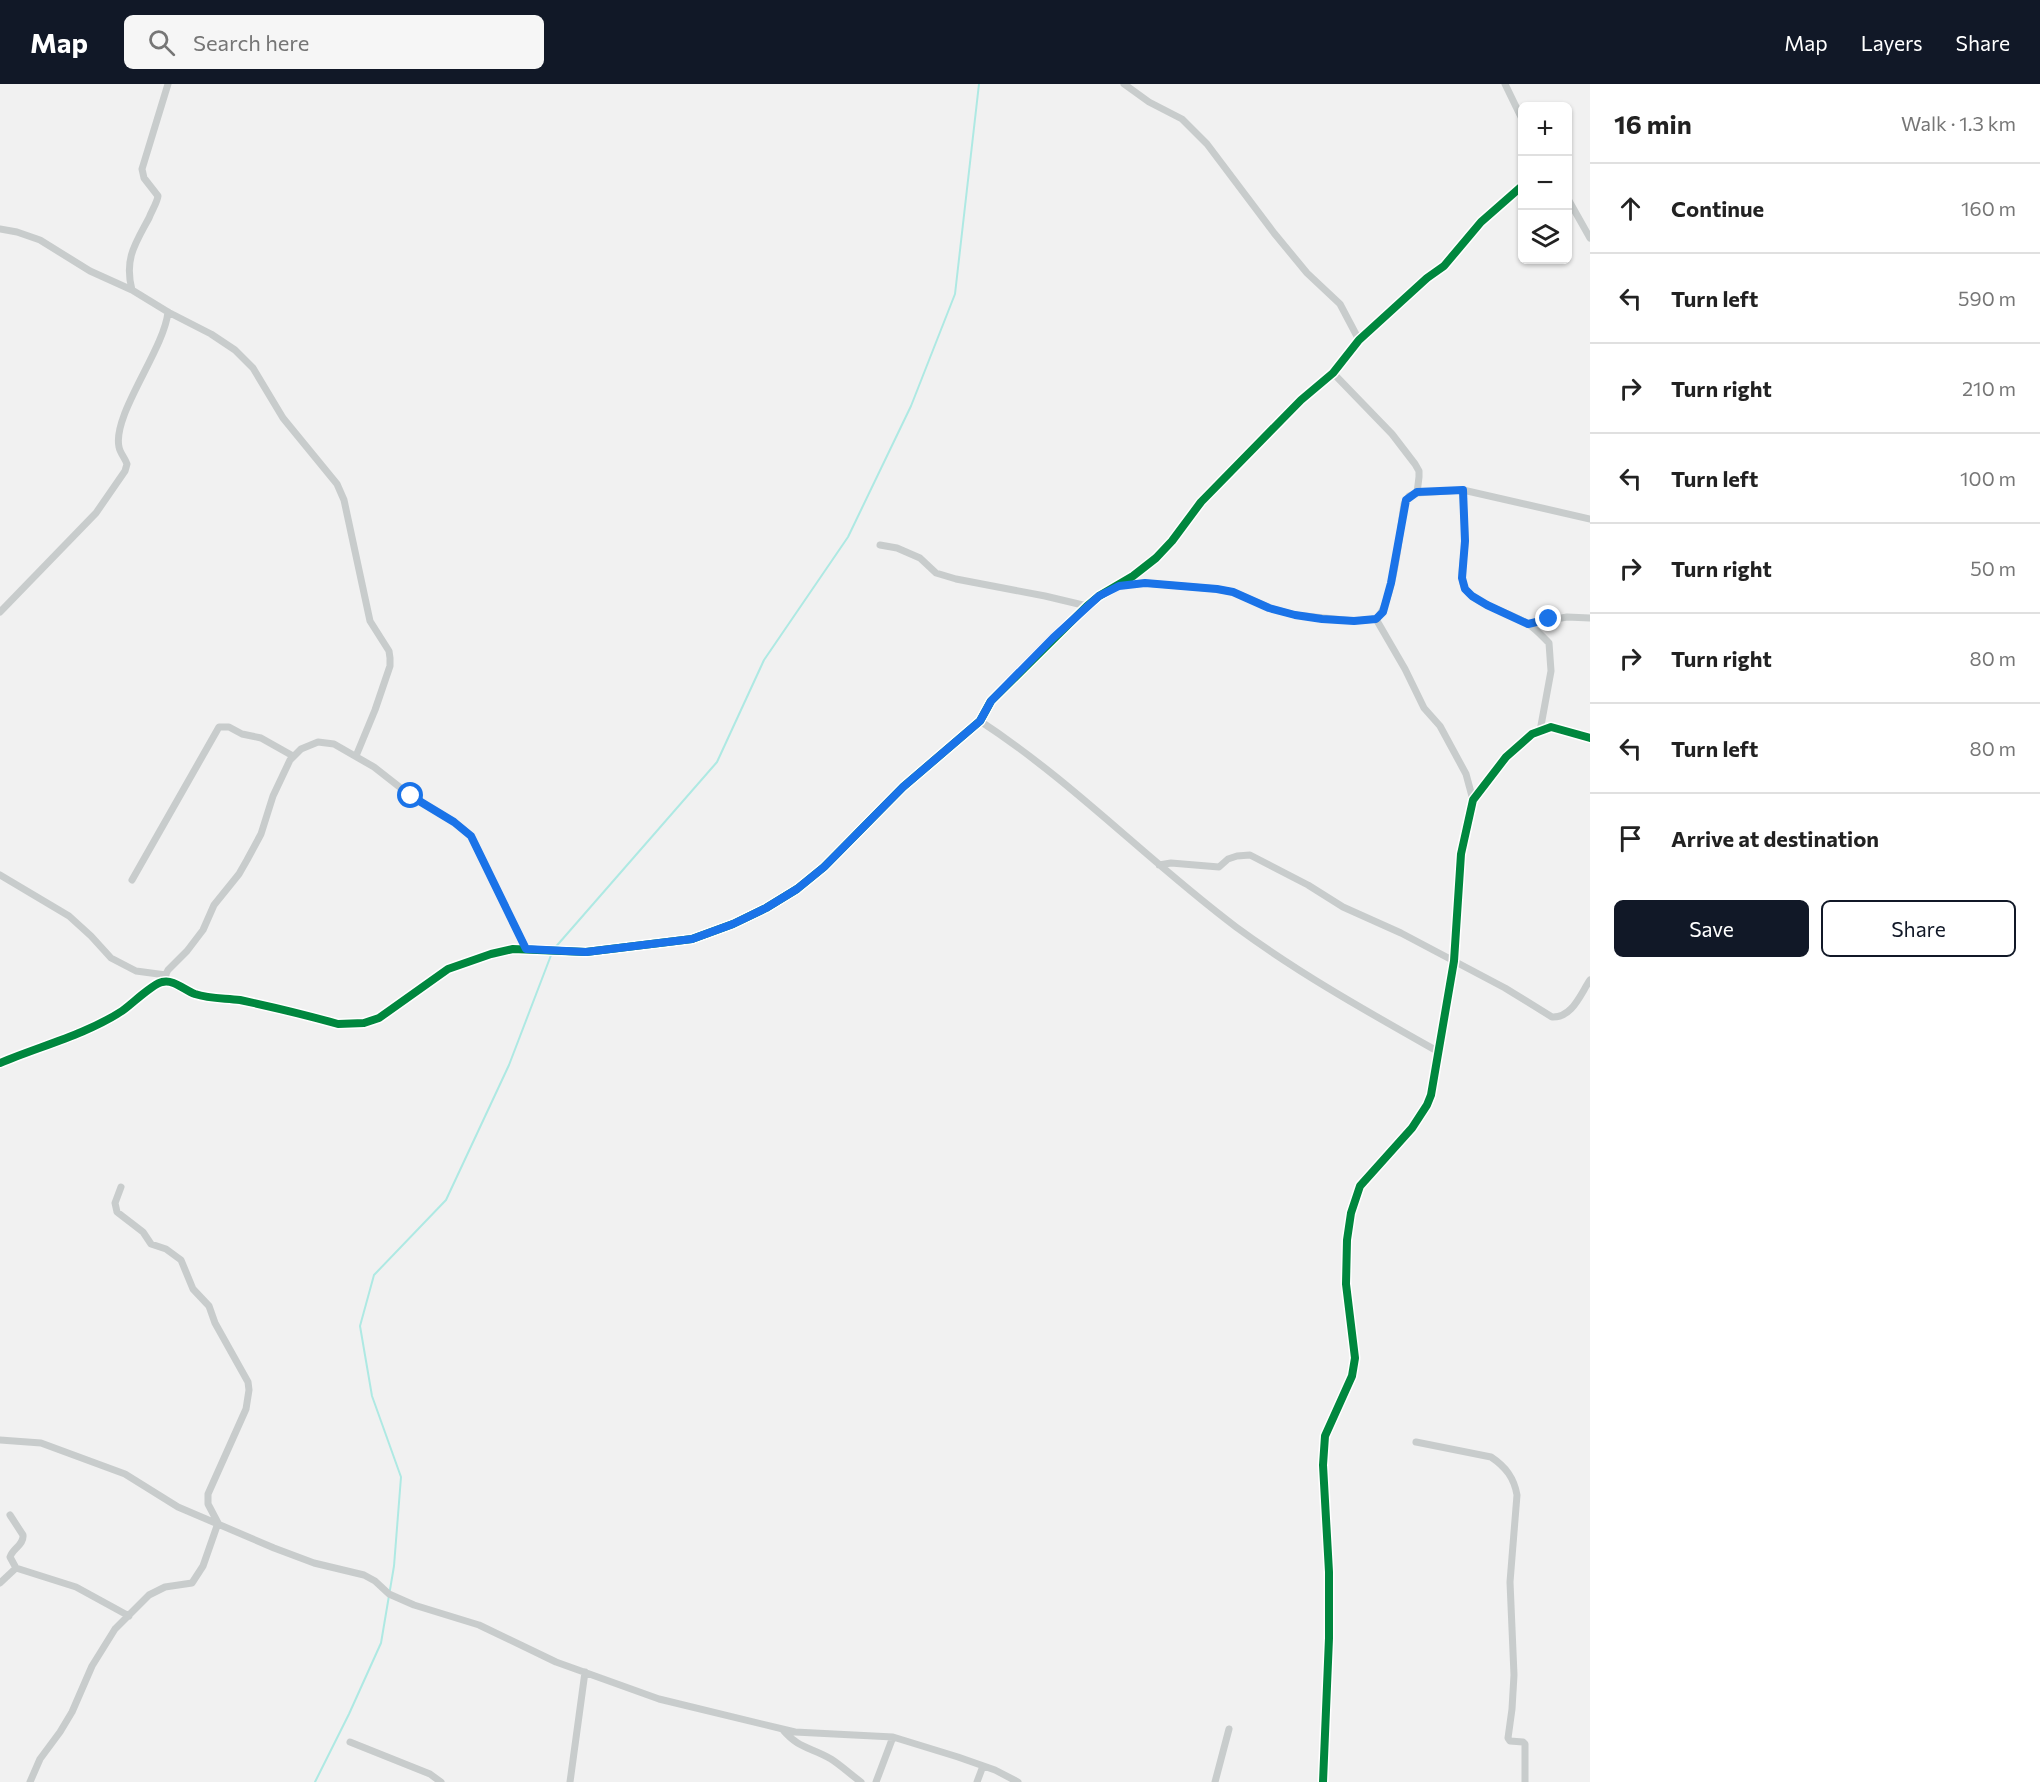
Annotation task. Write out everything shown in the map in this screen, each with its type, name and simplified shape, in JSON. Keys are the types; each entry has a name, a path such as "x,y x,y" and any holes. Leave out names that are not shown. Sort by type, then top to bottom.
{"street":[{"path":"132,290 128,277 133,246 158,196 144,178 142,169 168,84"},
{"path":"1124,84 1149,102 1182,119 1208,144 1274,233 1307,273 1340,304 1359,340"},
{"path":"1505,84 1518,110"},
{"path":"0,875 69,916 111,958 136,971 164,978 205,996 237,1000 338,1024 351,1025 379,1018 448,969 502,951 526,949 586,952 692,939 733,924 797,889 824,867 903,787 980,721 991,701 1087,606 1099,596 1119,586 1156,558 1217,485 1301,400 1334,373 1359,340 1411,292 1444,266 1480,222 1518,189"},
{"path":"1572,206 1590,238"},
{"path":"0,229 40,240 90,272 132,290 168,312 212,334 235,350 253,368 283,418 337,484 344,500 370,621 389,651 390,658 390,666 375,710 356,756"},
{"path":"0,612 96,513 125,471 127,464 119,449 120,429 126,410 167,325 168,312"},
{"path":"1334,373 1392,434 1415,464 1419,471 1417,492"},
{"path":"1119,586 1145,583 1217,589 1233,592 1269,608 1295,615 1343,620 1376,619 1383,612 1391,583 1404,504 1409,496 1417,492 1463,490 1590,519"},
{"path":"1463,490 1465,541 1462,578 1465,589 1487,605 1528,624 1549,643 1551,671 1540,730"},
{"path":"880,544 897,548 920,558 936,573 956,579 1087,606"},
{"path":"1528,624 1566,617 1590,618"},
{"path":"1376,619 1424,708 1440,726 1466,774 1473,800"},
{"path":"980,721 1017,744 1159,866 1235,926 1318,983 1437,1051"},
{"path":"132,880 219,727 229,727 242,734 261,738 293,756"},
{"path":"1323,1782 1329,1638 1329,1572 1324,1456 1325,1436 1352,1376 1355,1358 1346,1284 1347,1240 1351,1213 1360,1186 1412,1128 1431,1095 1454,961 1461,855 1473,800 1506,757 1532,734 1551,727 1590,738"},
{"path":"0,1063 57,1042 106,1020 144,995 164,978 203,930 214,905 239,874 261,834 273,796 293,756 301,749 318,742 334,744 374,767 471,836 526,949"},
{"path":"1159,866 1171,864 1218,867 1228,859 1250,855 1308,885 1343,907 1505,988 1552,1017 1567,1014 1590,980"},
{"path":"30,1782 40,1759 72,1713 92,1666 108,1638 149,1595 165,1587 192,1583 203,1566 218,1524 208,1504 207,1494 246,1409 249,1390 248,1382 215,1323 209,1306 193,1289 181,1260 165,1249 151,1244 143,1232 117,1212 116,1198 121,1187"},
{"path":"0,1440 36,1442 64,1450 125,1474 178,1508 314,1563 364,1575 375,1581 389,1594 414,1605 479,1625 556,1662 659,1699 783,1730 830,1735 893,1737 983,1766 1018,1782"},
{"path":"1416,1442 1491,1456 1501,1464 1515,1482 1517,1495 1510,1582 1514,1675 1508,1738 1510,1741 1525,1744 1525,1782"},
{"path":"10,1515 23,1535 21,1543 11,1552 10,1557 16,1568 76,1587 129,1616"},
{"path":"0,1583 16,1568"},
{"path":"570,1782 585,1672"},
{"path":"783,1730 798,1745 818,1752 861,1782"},
{"path":"1215,1782 1229,1730"},
{"path":"876,1782 893,1737"},
{"path":"350,1742 430,1774 441,1782"},
{"path":"977,1782 983,1766"}],"waterway":[{"path":"315,1782 381,1643 394,1566 401,1477 372,1396 360,1326 374,1275 446,1200 509,1065 553,950 717,762 764,660 848,537 911,406 955,294 979,84"}],"cycle path":[{"path":"0,1063 93,1027 122,1011 147,990 166,981 201,996 240,1000 338,1024 364,1023 379,1018 448,969 491,954 513,949 586,952 692,939 733,924 766,908 797,889 824,867 903,787 980,721 991,701 1087,606 1156,558 1172,541 1201,502 1301,400 1333,373 1359,340 1427,278 1444,266 1481,222 1518,190"},
{"path":"1323,1782 1329,1638 1329,1572 1323,1465 1325,1436 1352,1376 1355,1358 1346,1284 1347,1240 1351,1213 1360,1186 1412,1128 1431,1095 1454,961 1461,854 1473,800 1506,757 1532,734 1551,727 1590,738"}],"route":[{"path":"411,796 454,822 471,836 477,844 481,858 526,949 586,952 692,939 733,924 766,908 797,889 824,867 856,832 903,787 980,721 991,701 1053,638 1099,596 1119,586 1145,583 1217,589 1233,592 1269,608 1295,615 1354,621 1376,619 1383,612 1391,583 1406,500 1417,492 1463,490 1465,541 1462,578 1465,589 1487,605 1511,614 1528,624 1549,619"}]}
